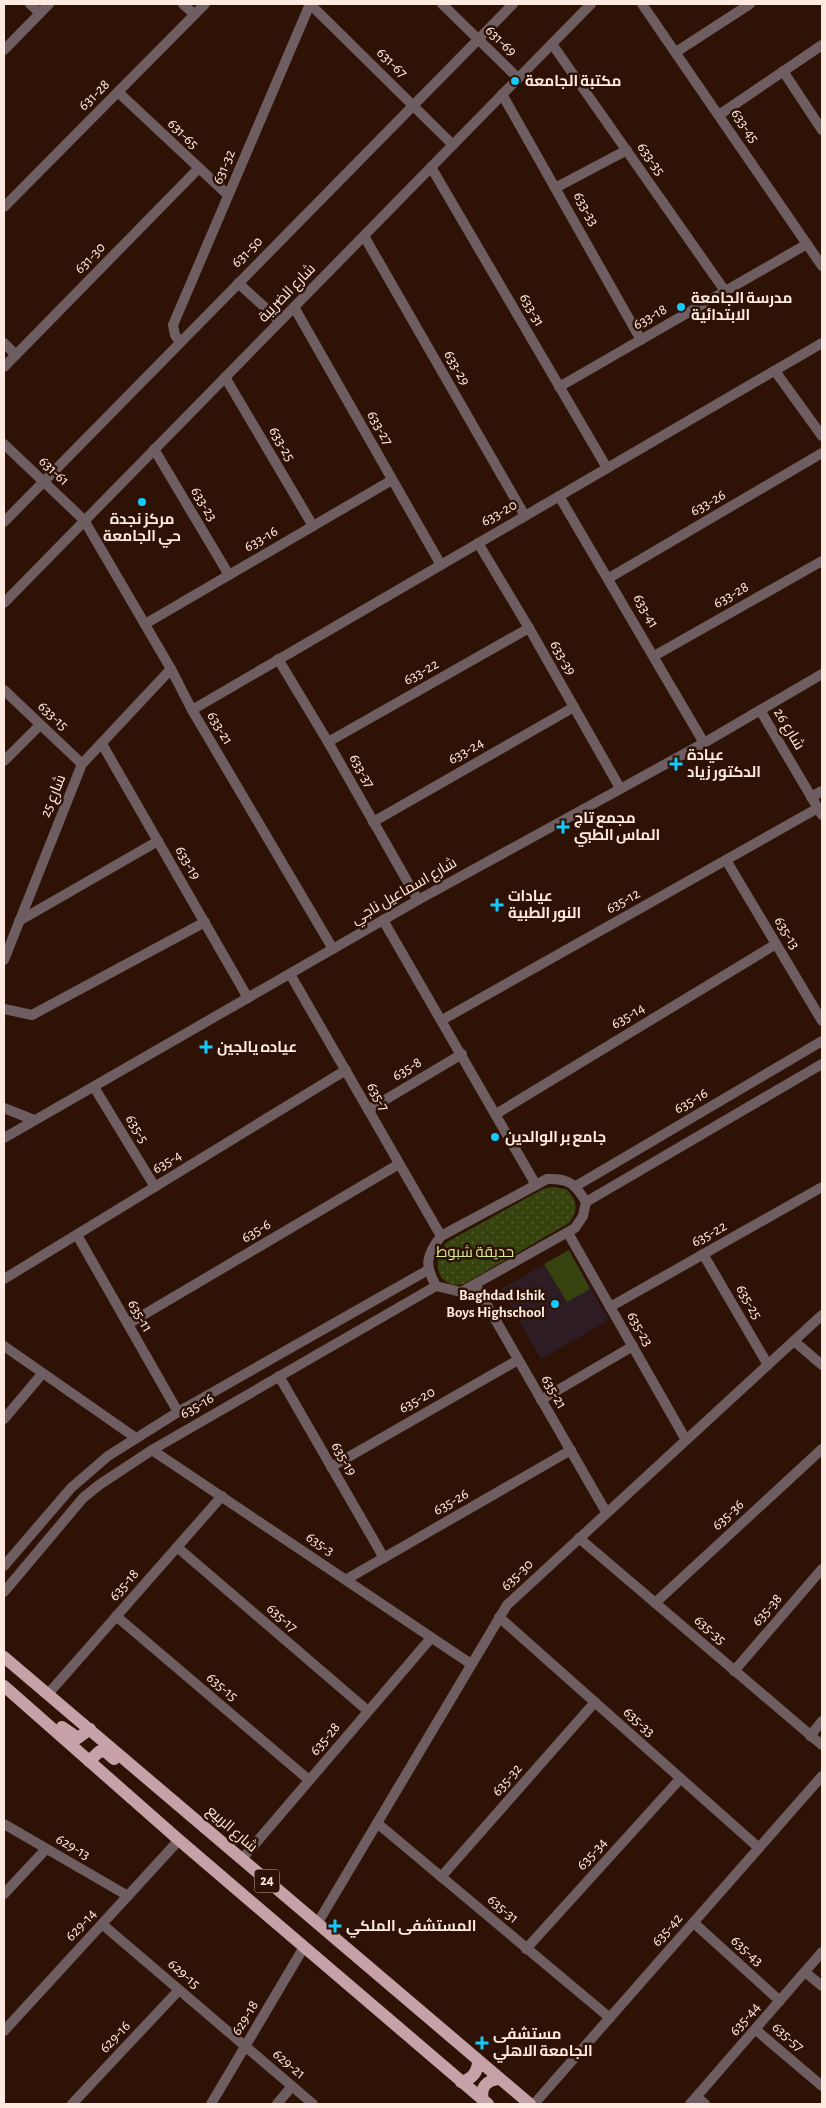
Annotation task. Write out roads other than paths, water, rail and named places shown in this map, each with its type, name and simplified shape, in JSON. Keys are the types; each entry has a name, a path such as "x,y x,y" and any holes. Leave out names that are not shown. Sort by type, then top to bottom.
{"main road":[{"name":"شارع الربيع","path":"4,1657 498,2079 530,2104"},
{"path":"7,1689 47,1714 75,1737 82,1737 90,1730"},
{"name":"24","path":"7,1689 88,1761 485,2102"},
{"path":"88,1761 98,1752 106,1752 132,1774 168,1796"},
{"path":"461,2082 469,2079 475,2073 478,2061"},
{"path":"485,2102 482,2092 485,2085 491,2080 498,2079"}],"street":[{"path":"30,4 40,13"},
{"path":"4,50 49,4"},
{"path":"183,4 194,14"},
{"name":"631-28","path":"4,207 204,4"},
{"name":"631-67","path":"310,4 414,104 453,145"},
{"name":"631-32","path":"180,342 175,335 173,325 310,4"},
{"name":"631-69","path":"442,4 518,78"},
{"name":"631-50","path":"4,522 513,4"},
{"name":"شارع الضريبة","path":"4,603 591,4"},
{"name":"633-45","path":"642,4 822,266"},
{"path":"676,52 750,4"},
{"name":"633-35","path":"552,44 725,291"},
{"path":"719,115 822,45"},
{"path":"783,71 822,130"},
{"name":"631-65","path":"118,92 198,169 228,195"},
{"name":"633-33","path":"502,94 557,187 641,340"},
{"path":"557,187 627,150"},
{"name":"633-31","path":"431,167 606,468"},
{"name":"631-30","path":"4,367 198,169"},
{"name":"633-29","path":"364,236 524,516"},
{"name":"633-18","path":"559,387 807,244"},
{"path":"238,283 280,321"},
{"name":"633-27","path":"294,307 441,565"},
{"path":"4,343 16,355"},
{"name":"633-20","path":"192,710 822,343"},
{"path":"775,371 822,436"},
{"name":"633-25","path":"225,377 313,526"},
{"name":"631-61","path":"4,444 84,520"},
{"name":"633-23","path":"154,449 229,575"},
{"name":"633-26","path":"609,578 822,453"},
{"name":"633-16","path":"145,624 392,480"},
{"name":"633-41","path":"559,496 609,578 704,743"},
{"name":"633-21","path":"84,520 171,669 192,710 333,949"},
{"name":"633-39","path":"478,543 529,628 620,788"},
{"name":"633-28","path":"654,656 822,561"},
{"name":"633-22","path":"328,742 529,628"},
{"name":"633-37","path":"278,659 328,742 418,900"},
{"name":"شارع 25","path":"4,960 82,764 171,669"},
{"name":"شارع اسماعيل ناجي","path":"4,1138 418,900 704,743 822,674"},
{"name":"633-15","path":"4,690 82,764"},
{"name":"633-24","path":"374,822 574,707"},
{"name":"شارع 26","path":"760,710 820,812"},
{"path":"4,761 40,725"},
{"name":"633-19","path":"102,744 248,998"},
{"path":"812,797 822,790"},
{"name":"635-12","path":"442,1020 726,860 820,812"},
{"path":"19,921 158,841"},
{"name":"635-13","path":"726,860 822,1021"},
{"path":"383,920 536,1185"},
{"path":"4,1009 32,1016 205,922"},
{"path":"4,931 12,939"},
{"name":"635-14","path":"496,1114 776,944"},
{"name":"635-7","path":"290,974 441,1236"},
{"name":"635-16","path":"576,1186 822,1042"},
{"name":"635-8","path":"368,1110 462,1054"},
{"path":"586,1202 822,1064"},
{"name":"635-4","path":"4,1279 346,1070"},
{"name":"635-5","path":"94,1087 155,1187"},
{"path":"4,1108 34,1120"},
{"name":"635-6","path":"128,1324 399,1164"},
{"path":"547,1179 554,1179 576,1186 586,1202 583,1216 575,1228 568,1233 476,1286 461,1292 436,1286 428,1270 428,1260 432,1248 441,1236 547,1179"},
{"name":"635-22","path":"610,1307 822,1187"},
{"name":"635-23","path":"568,1233 686,1440"},
{"name":"635-11","path":"77,1235 178,1412"},
{"name":"635-25","path":"703,1254 768,1365"},
{"name":"635-16","path":"4,1566 81,1478 108,1456 178,1412 428,1270"},
{"name":"635-16","path":"4,1592 91,1490 152,1450 436,1286"},
{"name":"635-21","path":"476,1286 606,1512"},
{"name":"635-30","path":"317,1924 499,1617 516,1595 822,1316"},
{"path":"794,1341 822,1365"},
{"path":"4,1346 136,1438"},
{"path":"542,1400 633,1346"},
{"name":"635-20","path":"331,1467 518,1360"},
{"path":"4,1419 42,1374"},
{"name":"635-19","path":"279,1376 384,1558"},
{"name":"635-36","path":"655,1603 822,1449"},
{"name":"635-3","path":"152,1450 347,1579 471,1664"},
{"name":"635-26","path":"347,1579 571,1450"},
{"name":"635-18","path":"48,1694 222,1496"},
{"name":"635-35","path":"578,1538 822,1746"},
{"name":"635-17","path":"177,1547 368,1711"},
{"name":"635-38","path":"734,1671 822,1569"},
{"name":"635-15","path":"116,1616 309,1780"},
{"name":"635-33","path":"499,1617 759,1848"},
{"name":"635-28","path":"242,1859 431,1638"},
{"name":"635-32","path":"442,1877 595,1702"},
{"path":"810,1736 822,1721"},
{"name":"635-42","path":"534,2104 822,1776"},
{"name":"635-34","path":"526,1949 680,1779"},
{"name":"635-31","path":"377,1823 610,2018"},
{"name":"629-13","path":"4,1824 128,1896"},
{"name":"629-14","path":"4,2031 180,1840"},
{"path":"4,1894 46,1848"},
{"name":"635-43","path":"694,1923 780,2001"},
{"name":"629-15","path":"102,1924 245,2047"},
{"name":"629-18","path":"211,2104 304,1947"},
{"name":"635-44","path":"697,2102 822,1952"},
{"path":"805,1972 822,1986"},
{"name":"629-16","path":"72,2104 180,1990"},
{"name":"635-57","path":"756,2030 822,2086"},
{"name":"629-21","path":"245,2047 313,2104"},
{"path":"277,2104 292,2086"}],"place":[{"name":"مكتبة الجامعة","path":"515,81"},
{"name":"مدرسة الجامعة الابتدائية","path":"681,307"},
{"name":"مركز نجدة حي الجامعة","path":"142,502"},
{"name":"عيادة الدكتور زياد","path":"676,764"},
{"name":"مجمع تاج الماس الطبي","path":"563,827"},
{"name":"عيادات النور الطبية","path":"497,905"},
{"name":"عياده يالجين","path":"206,1047"},
{"name":"جامع بر الوالدين","path":"495,1137"},
{"name":"Baghdad Ishik Boys Highschool","path":"555,1304"},
{"name":"المستشفى الملكي","path":"335,1926"},
{"name":"مستشفى الجامعة الاهلي","path":"482,2043"}],"park label":[{"name":"حديقة شبوط","path":"475,1252"}]}
